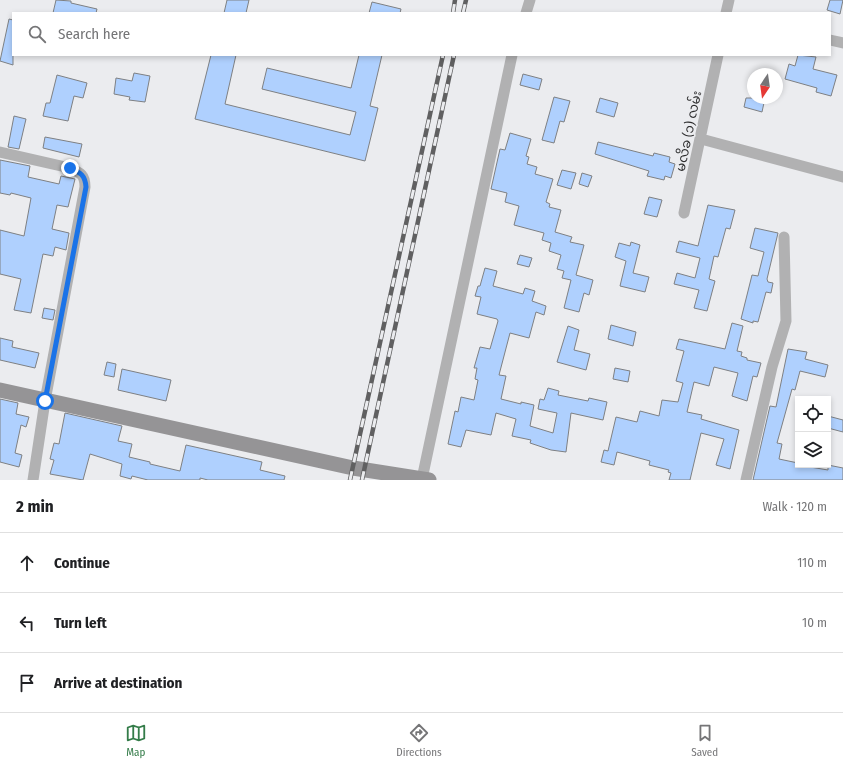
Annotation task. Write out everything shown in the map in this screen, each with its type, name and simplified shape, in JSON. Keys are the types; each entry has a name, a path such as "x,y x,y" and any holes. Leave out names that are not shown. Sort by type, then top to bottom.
{"street":[{"path":"526,12 530,0"},
{"path":"727,12 729,0"},
{"path":"831,40 843,43"},
{"path":"0,390 396,478 426,479 512,56"},
{"name":"မလိခ (၁) လမ်း","path":"684,213 718,56"},
{"path":"701,139 843,177"},
{"path":"0,152 70,168 81,173 85,178 86,187 45,401 34,480"},
{"path":"746,480 772,367 786,320 784,237"}],"building":[{"path":"56,0 71,1 71,3 97,9 96,12 53,12"},
{"path":"227,0 249,0 246,12 224,12"},
{"path":"830,0 843,0 840,14 827,10"},
{"path":"372,2 401,9 400,12 369,12"},
{"path":"9,19 12,20 13,65 0,61"},
{"path":"211,56 236,56 225,104 350,135 356,112 262,89 267,68 351,88 359,56 382,56 370,106 378,108 365,161 195,119"},
{"path":"798,56 816,57 813,69 837,75 831,96 816,92 817,88 785,79 789,64 795,66"},
{"path":"134,73 150,76 145,102 129,100 130,97 114,94 116,78 132,81"},
{"path":"523,74 542,79 539,90 520,85"},
{"path":"57,75 87,83 83,98 74,96 68,121 43,116 46,103 50,103"},
{"path":"554,97 570,101 564,122 560,121 554,143 542,140"},
{"path":"600,98 618,103 614,117 596,112"},
{"path":"746,98 747,104 764,104 762,112 744,107"},
{"path":"14,116 26,119 19,149 8,147"},
{"path":"510,133 531,139 526,156 529,157 527,164 537,167 535,174 553,179 546,202 550,204 549,207 561,210 555,232 572,237 570,242 584,245 576,275 593,280 589,295 584,293 579,312 564,308 571,280 562,278 564,271 557,269 561,255 549,251 551,243 542,240 544,233 514,225 519,206 505,202 507,193 491,189 500,149 505,150"},
{"path":"45,137 82,144 79,157 43,148"},
{"path":"598,142 653,156 654,153 670,157 669,162 675,164 671,178 665,176 664,180 647,176 649,171 595,154"},
{"path":"0,160 30,166 28,177 59,184 61,176 75,179 68,207 57,205 52,229 69,233 66,250 55,247 53,256 43,254 31,313 14,310 21,279 0,274 0,230 24,236 31,198 11,193 10,195 0,193"},
{"path":"562,170 576,173 571,189 557,185"},
{"path":"582,173 592,176 588,187 579,184"},
{"path":"649,197 662,200 657,217 644,214"},
{"path":"708,205 735,210 730,229 726,228 718,257 714,256 709,279 715,281 707,311 694,308 699,290 674,284 677,273 695,278 700,258 676,252 679,241 698,246"},
{"path":"755,228 778,233 767,279 768,282 773,283 771,293 766,292 758,322 753,321 753,323 741,319 752,275 758,276 764,252 750,248"},
{"path":"631,242 640,245 633,273 649,277 645,292 620,286 626,261 615,257 619,243 630,246"},
{"path":"520,255 532,258 529,267 517,264"},
{"path":"485,268 497,271 493,286 523,294 525,288 535,291 532,301 546,306 544,315 536,312 529,338 510,333 499,375 506,376 501,399 521,404 521,402 534,405 530,426 553,433 557,413 538,409 540,399 544,400 548,388 559,391 558,395 588,401 589,398 607,402 603,420 571,413 566,452 551,450 530,443 531,440 512,436 516,419 496,413 491,435 466,430 461,447 448,444 455,411 458,412 461,397 474,400 478,380 475,379 477,368 474,368 480,347 490,349 498,321 497,319 477,314 481,297 475,296 478,286 480,286"},
{"path":"44,308 55,310 53,320 42,318"},
{"path":"732,323 743,326 737,351 742,352 741,356 747,358 747,360 761,363 757,377 753,376 747,401 732,396 738,373 714,367 709,386 694,382 687,412 702,415 701,419 739,430 730,469 716,465 724,439 701,433 690,480 669,480 671,473 668,472 669,470 649,465 650,461 617,452 614,465 601,462 604,450 608,451 616,417 637,422 640,411 659,416 662,400 678,402 683,383 676,381 684,351 676,349 679,339 725,349"},
{"path":"611,325 636,332 633,346 608,339"},
{"path":"568,326 579,330 574,350 590,354 586,370 557,362"},
{"path":"0,338 13,341 12,347 39,353 35,368 0,360"},
{"path":"788,349 807,352 805,359 828,365 825,377 800,371 795,390 792,389 777,443 782,444 779,459 795,462 795,468 816,468 828,470 828,468 831,468 831,466 843,468 843,480 753,480 770,406 776,407"},
{"path":"107,362 116,364 114,377 104,375"},
{"path":"615,368 630,371 628,382 613,379"},
{"path":"122,369 171,380 166,401 118,390"},
{"path":"0,399 18,403 16,414 29,417 26,427 21,425 15,453 22,455 19,467 0,462"},
{"path":"65,413 122,426 118,441 132,444 129,457 150,462 150,464 180,471 186,445 262,462 260,470 285,476 284,480 208,480 200,478 200,480 148,480 132,476 131,479 120,476 122,464 90,454 83,480 50,474 54,460 50,459 54,443 59,444"},
{"path":"831,417 843,420 843,432 831,429"}],"railway":[{"path":"453,12 455,0"},
{"path":"463,12 466,0"},
{"path":"350,480 443,56"},
{"path":"362,480 454,56"}],"route":[{"path":"45,401 86,187 85,178 81,173 70,168"}]}
